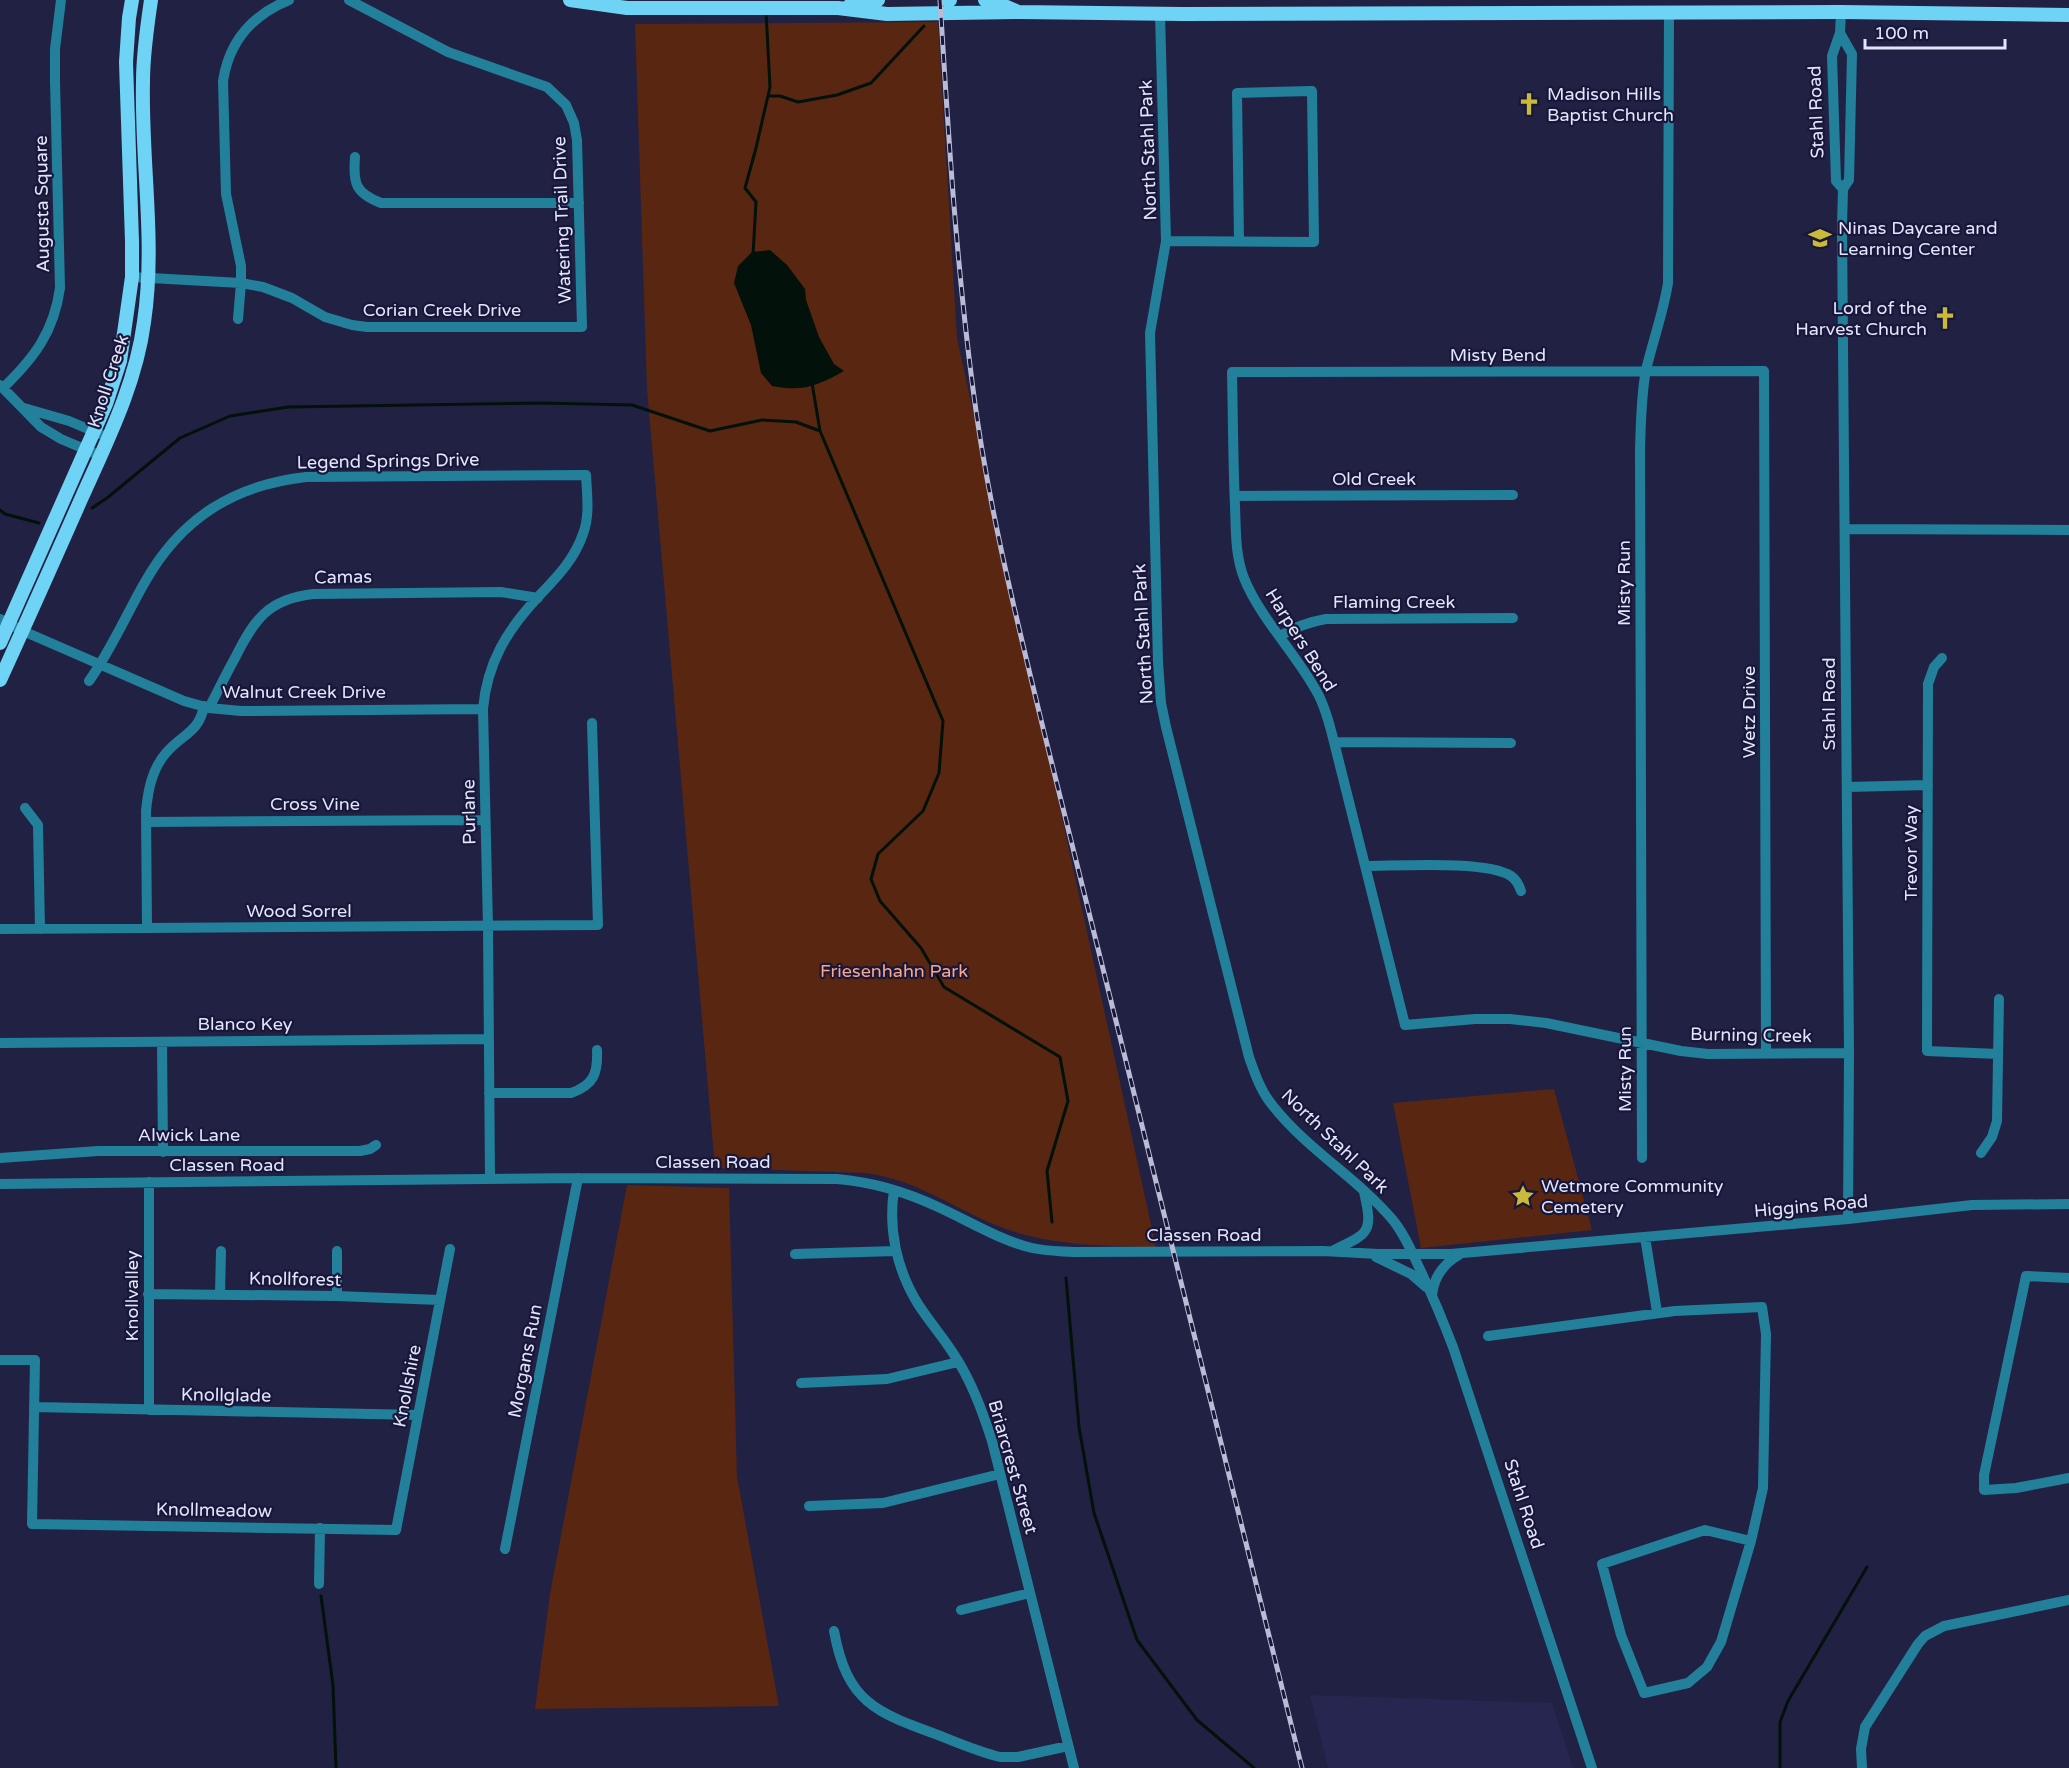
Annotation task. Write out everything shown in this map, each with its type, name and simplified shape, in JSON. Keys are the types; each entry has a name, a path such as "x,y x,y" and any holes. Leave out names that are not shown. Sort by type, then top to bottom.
{"main road":[{"name":"Knoll Creek","path":"0,643 4,622 94,432 120,361 132,277 126,62 132,0"},
{"name":"Knoll Creek","path":"0,680 109,438 138,360 145,321 148,278 149,249 142,83 151,0"},
{"path":"570,0 627,8 838,8 887,14 933,14 949,3 984,6 993,13 1669,12 1841,6 2069,15"},
{"path":"838,8 878,0"}],"street":[{"name":"Augusta Square","path":"1,387 34,355 49,330 58,303 60,288 55,70 60,0"},
{"path":"238,319 241,283 238,250 226,194 223,81 227,62 241,35 274,3 289,0"},
{"name":"Watering Trail Drive","path":"349,0 448,52 547,87 566,105 574,123 577,140 582,327"},
{"name":"Stahl Road","path":"1841,6 1840,33 1832,56 1836,182 1843,189"},
{"name":"Misty Run","path":"1642,1158 1640,449 1641,410 1646,370 1663,312 1668,283 1669,12"},
{"name":"North Stahl Park","path":"1160,13 1166,241 1150,333 1161,703 1249,1058 1257,1080 1272,1106 1392,1220 1413,1254"},
{"name":"Stahl Road","path":"1840,33 1852,54 1849,180 1843,189 1849,1053 1848,1220"},
{"path":"1166,241 1314,242 1312,91 1237,93 1239,241"},
{"path":"355,157 354,176 357,188 368,198 381,203 579,203"},
{"name":"Corian Creek Drive","path":"132,277 241,283 278,292 339,322 367,327 582,327"},
{"name":"Misty Bend","path":"1232,372 1764,371"},
{"name":"Wetz Drive","path":"1764,371 1766,1053"},
{"name":"Harpers Bend","path":"1232,372 1237,552 1244,578 1255,599 1317,692 1327,717 1405,1025"},
{"path":"1,387 40,427 100,456"},
{"path":"20,407 58,418 109,438"},
{"path":"51,433 58,418"},
{"name":"Purlane","path":"490,1179 483,709 487,679 498,649 515,623 561,574 576,551 584,532 587,504 586,475"},
{"name":"Legend Springs Drive","path":"89,681 100,665 144,582 168,546 196,519 248,490 267,483 306,477 586,475"},
{"name":"Old Creek","path":"1235,496 1513,495"},
{"path":"1846,529 2069,530"},
{"name":"Camas","path":"147,928 146,822 148,794 153,775 166,753 201,722 248,632 269,608 290,598 313,594 501,592 538,598"},
{"name":"Flaming Creek","path":"1280,636 1309,621 1326,619 1513,618"},
{"name":"Walnut Creek Drive","path":"4,622 168,695 207,707 241,711 483,709"},
{"name":"Trevor Way","path":"1942,658 1934,667 1928,684 1927,1051 1998,1054"},
{"name":"Wood Sorrel","path":"0,929 598,925 592,723"},
{"path":"1334,742 1511,743"},
{"path":"1847,787 1928,785"},
{"path":"25,808 39,825 40,929"},
{"name":"Cross Vine","path":"146,822 486,820"},
{"path":"1365,866 1486,868 1512,876 1521,891"},
{"path":"1981,1153 1992,1137 1996,1121 1999,999"},
{"name":"Burning Creek","path":"1405,1025 1475,1019 1510,1019 1546,1023 1681,1051 1708,1054 1849,1053"},
{"name":"Blanco Key","path":"0,1043 489,1039"},
{"path":"162,1042 163,1152"},
{"path":"489,1093 571,1093 582,1089 595,1075 597,1050"},
{"name":"Alwick Lane","path":"0,1158 87,1152 360,1151 376,1145"},
{"name":"Classen Road","path":"0,1184 578,1178 837,1179 877,1184 938,1207 987,1231 1033,1248 1073,1252 1331,1251 1413,1254"},
{"name":"Morgans Run","path":"506,1549 578,1178"},
{"name":"Knollvalley","path":"149,1182 149,1410"},
{"name":"Briarcrest Street","path":"894,1190 891,1226 896,1251 908,1284 918,1304 958,1362 982,1411 1074,1768"},
{"path":"1331,1251 1357,1240 1367,1228 1370,1218 1364,1192"},
{"name":"Higgins Road","path":"1413,1254 1463,1253 1848,1220 1972,1205 2069,1204"},
{"path":"1646,1237 1658,1312"},
{"name":"Knollshire","path":"396,1530 450,1249"},
{"path":"220,1294 221,1251"},
{"path":"337,1251 337,1296"},
{"path":"795,1254 896,1251"},
{"path":"1367,1254 1411,1274 1431,1293 1440,1271 1450,1260 1463,1253"},
{"name":"Stahl Road","path":"1413,1254 1453,1347 1592,1768"},
{"path":"2069,1278 2026,1276 1984,1475 1984,1490 2016,1488 2069,1478"},
{"name":"Knollforest","path":"148,1294 337,1296 440,1300"},
{"path":"1488,1336 1658,1312 1762,1307 1766,1334 1763,1488 1751,1541 1721,1642 1707,1667 1688,1683 1644,1693 1622,1635 1602,1564 1705,1530 1751,1541"},
{"path":"0,1360 35,1360 34,1407"},
{"path":"801,1383 887,1379 958,1362"},
{"name":"Knollglade","path":"34,1407 418,1415"},
{"name":"Knollmeadow","path":"34,1407 32,1524 396,1530"},
{"path":"809,1506 883,1503 1000,1474"},
{"path":"319,1584 320,1528"},
{"path":"961,1610 1030,1593"},
{"path":"1862,1768 1861,1749 1865,1727 1925,1635 1944,1626 2069,1600"},
{"path":"834,1631 842,1666 852,1683 864,1699 889,1716 1000,1756 1018,1757 1068,1746"}],"shaded area":[{"path":"770,250 787,265 805,289 806,300 819,337 834,364 844,371 826,381 801,388 783,388 772,386 761,373 751,325 734,283 738,266 752,252"},
{"path":"1310,1695 1552,1703 1573,1768 1328,1768"}],"green space":[{"name":"Friesenhahn Park","path":"938,22 957,338 1156,1247 1094,1245 1033,1237 993,1224 916,1187 883,1176 866,1173 715,1168 647,389 635,24"},
{"path":"1554,1089 1592,1230 1421,1248 1393,1103"},
{"path":"627,1185 729,1188 737,1477 779,1706 535,1709 550,1594"}],"waterway":[{"path":"753,255 756,202 745,188 770,87 766,11"},
{"path":"768,96 780,96 798,102 837,95 871,83 924,26"},
{"path":"812,383 820,431 943,721 939,773 923,811 878,854 871,879 880,901 921,948 944,987 1060,1057 1068,1101 1047,1171 1052,1222"},
{"path":"92,508 180,438 230,416 289,407 541,403 632,405 710,431 762,420 796,422 820,431"},
{"path":"0,510 5,514 39,523"},
{"path":"1066,1278 1079,1427 1094,1513 1137,1640 1197,1720 1254,1768"},
{"path":"1780,1768 1780,1722 1788,1701 1867,1567"},
{"path":"321,1596 333,1685 336,1768"}],"railway":[{"path":"940,0 949,146 962,292 979,433 995,520 1045,736 1302,1768"}],"place":[{"name":"Madison Hills Baptist Church","path":"1529,104"},
{"name":"Ninas Daycare and Learning Center","path":"1820,238"},
{"name":"Lord of the Harvest Church","path":"1945,318"},
{"name":"Wetmore Community Cemetery","path":"1523,1196"}]}
